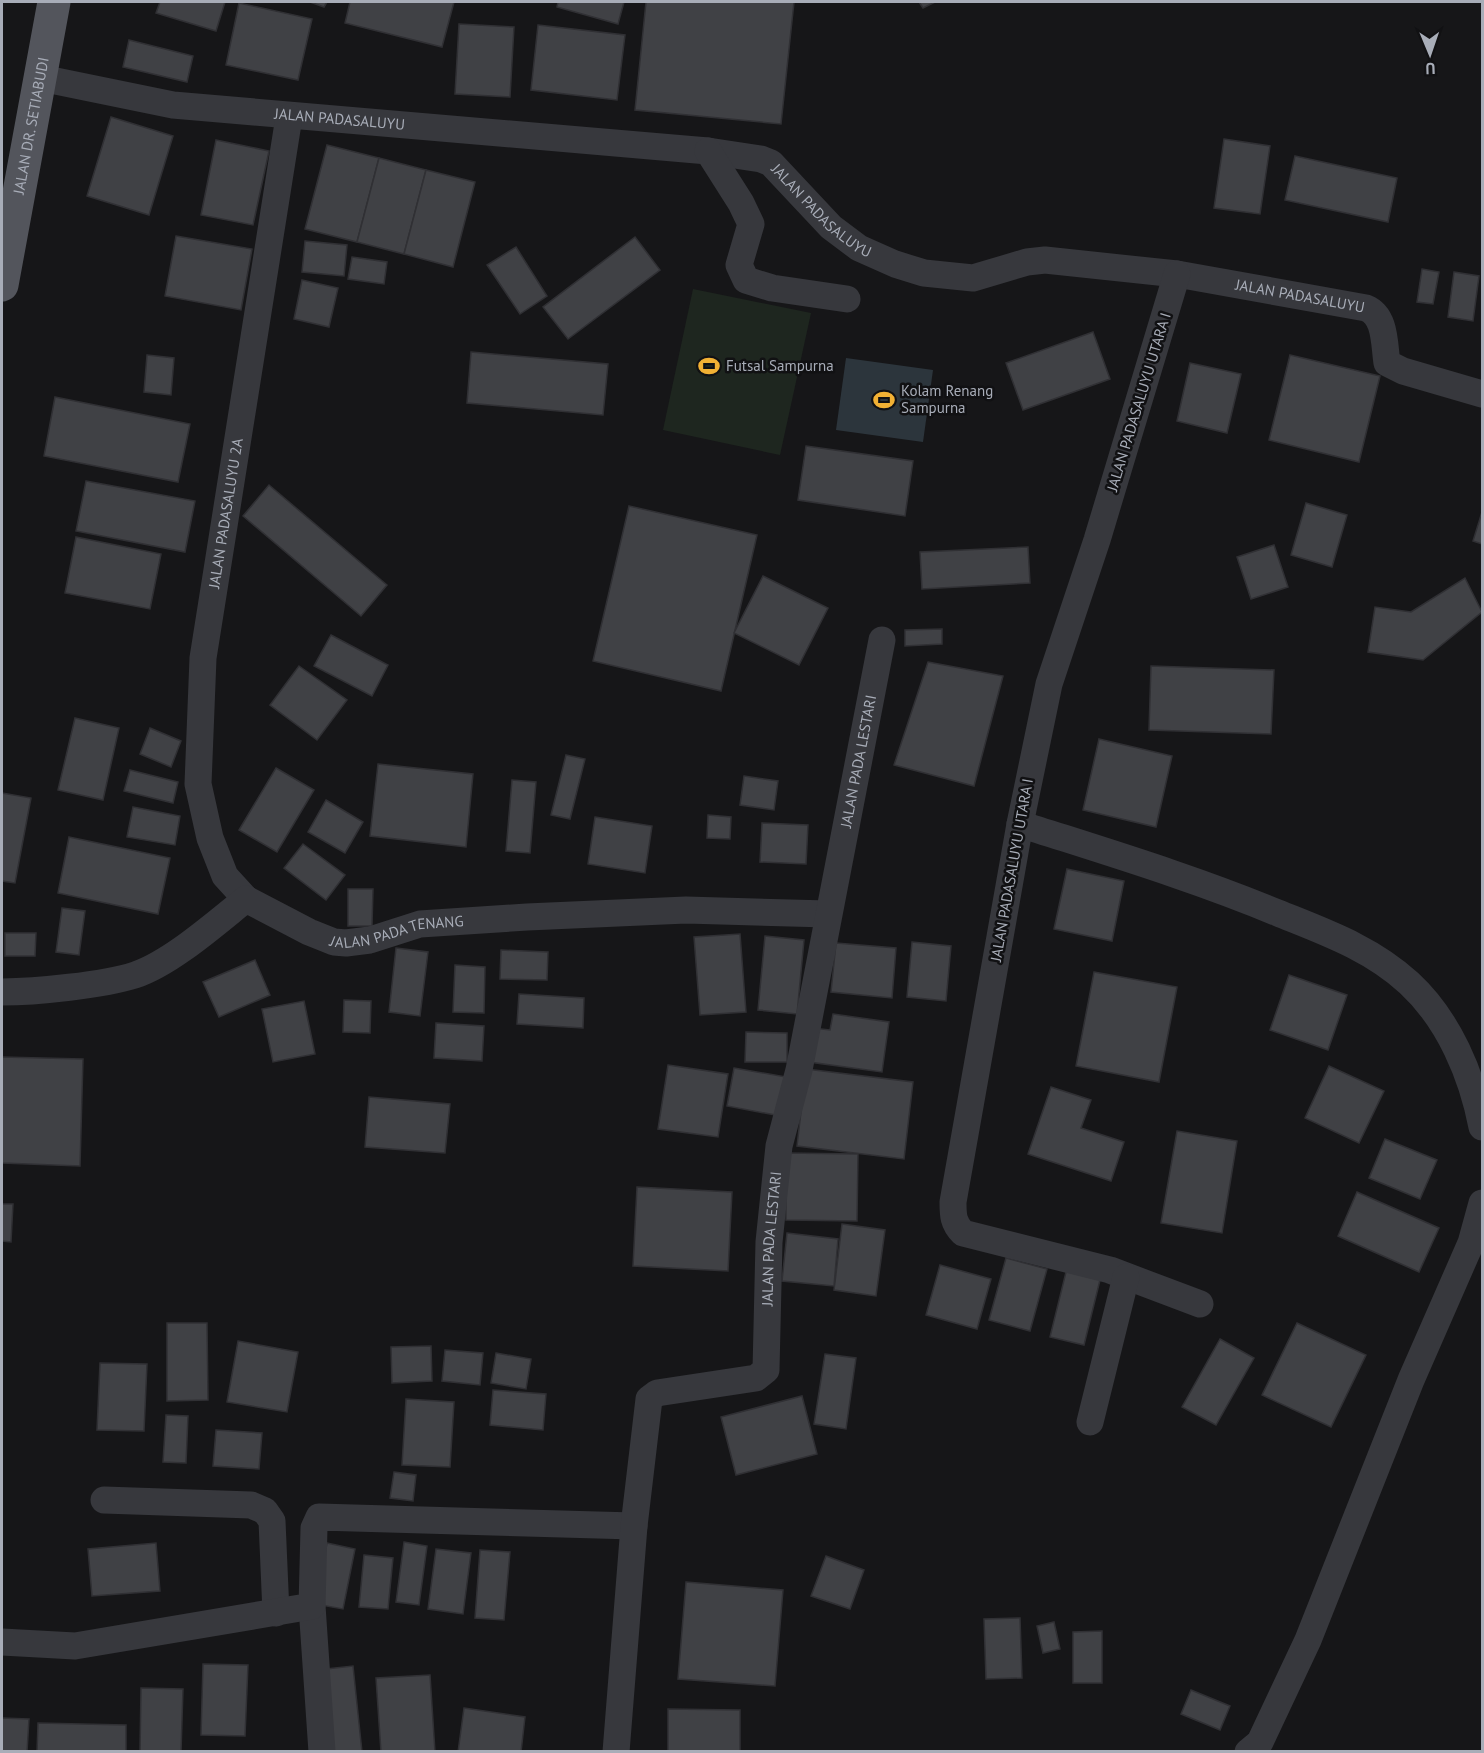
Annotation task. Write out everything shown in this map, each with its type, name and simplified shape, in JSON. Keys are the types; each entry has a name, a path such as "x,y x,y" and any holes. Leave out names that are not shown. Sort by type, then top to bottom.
{"main road":[{"name":"JALAN DR. SETIABUDI","path":"2,285 41,78 50,2"}],"street":[{"name":"JALAN PADASALUYU","path":"41,78 172,105 289,117 708,151 761,159 771,163 831,226 860,248 895,264 924,273 973,278 1036,260 1177,274 1375,312 1381,322 1387,363 1403,371 1482,394"},
{"name":"JALAN PADASALUYU 2A","path":"246,899 225,876 210,838 198,784 203,658 289,117"},
{"path":"708,151 741,203 751,224 739,264 746,280 772,288 847,299"},
{"name":"JALAN PADASALUYU UTARA I","path":"1177,274 1097,540 1049,684 1020,824 953,1202 955,1224 963,1233 1110,1270 1200,1304"},
{"name":"JALAN PADA LESTARI","path":"616,1752 633,1526 650,1397 756,1378 766,1370 769,1242 779,1146 799,1070 882,640"},
{"path":"1020,824 1206,884 1354,944 1386,964 1411,985 1435,1013 1474,1088 1482,1126"},
{"path":"2,992 94,983 136,975 193,941 246,899"},
{"name":"JALAN PADA TENANG","path":"246,899 309,932 334,942 346,943 370,940 420,924 527,917 686,910 828,914"},
{"path":"1248,1752 1260,1742 1308,1640 1411,1380 1471,1244 1482,1203"},
{"path":"1090,1422 1126,1277"},
{"path":"104,1500 251,1505 265,1512 272,1521 295,1609 322,1752"},
{"path":"306,1752 295,1609 314,1528 320,1517 633,1526"},
{"path":"2,1642 75,1646 295,1609"}],"shaded area":[{"path":"693,289 811,313 780,455 663,430"},
{"name":"Kolam Renang Sampurna","path":"846,358 933,370 923,442 836,430"}],"building":[{"path":"160,2 225,2 216,31 156,13"},
{"path":"310,2 327,2 324,7"},
{"path":"350,2 454,2 442,47 345,23"},
{"path":"558,2 624,2 618,24 557,7"},
{"path":"646,2 794,2 781,124 635,110"},
{"path":"919,2 935,2 923,8"},
{"path":"239,3 312,19 298,80 226,65"},
{"path":"459,24 514,27 510,97 455,94"},
{"path":"538,25 625,35 617,100 531,90"},
{"path":"129,40 193,56 187,82 123,67"},
{"path":"111,117 173,136 149,215 87,196"},
{"path":"1224,139 1270,146 1260,214 1214,208"},
{"path":"216,140 269,151 253,225 201,215"},
{"path":"327,145 379,158 357,242 305,229"},
{"path":"1295,156 1397,178 1388,222 1285,200"},
{"path":"379,158 426,170 404,254 357,242"},
{"path":"426,170 475,182 453,267 404,254"},
{"path":"176,236 252,249 241,310 165,296"},
{"path":"635,237 660,270 568,339 543,307"},
{"path":"305,241 347,245 344,276 302,272"},
{"path":"516,247 547,296 520,314 487,265"},
{"path":"352,257 387,262 384,284 348,279"},
{"path":"1422,269 1439,272 1433,304 1417,302"},
{"path":"1454,272 1479,276 1473,321 1448,317"},
{"path":"302,280 338,288 329,327 294,319"},
{"path":"1093,332 1110,379 1023,410 1006,363"},
{"path":"471,352 608,364 603,415 467,403"},
{"path":"147,355 174,358 171,395 144,392"},
{"path":"1290,355 1380,376 1359,462 1269,440"},
{"path":"1190,363 1241,374 1227,433 1177,421"},
{"path":"55,397 190,424 178,482 44,456"},
{"path":"806,446 913,461 905,516 798,500"},
{"path":"86,481 195,501 185,552 76,531"},
{"path":"269,485 387,585 361,616 243,516"},
{"path":"1306,503 1347,515 1332,567 1291,555"},
{"path":"629,506 757,535 721,691 593,661"},
{"path":"1482,512 1482,544 1473,541"},
{"path":"76,537 161,554 150,609 65,593"},
{"path":"1274,545 1288,587 1251,599 1237,557"},
{"path":"1028,547 1030,583 922,589 920,552"},
{"path":"763,576 828,608 799,665 734,633"},
{"path":"1465,578 1482,612 1423,660 1368,652 1375,607 1411,612"},
{"path":"942,629 942,644 905,646 905,630"},
{"path":"331,635 388,665 372,696 314,666"},
{"path":"928,662 1003,676 974,786 894,765"},
{"path":"299,666 347,700 317,740 270,705"},
{"path":"1151,666 1274,670 1271,734 1149,730"},
{"path":"75,718 119,728 103,800 58,790"},
{"path":"150,728 181,741 171,767 140,754"},
{"path":"1099,739 1172,756 1156,827 1083,810"},
{"path":"566,755 585,759 570,819 551,815"},
{"path":"378,764 473,774 466,847 370,836"},
{"path":"276,768 314,790 277,852 239,830"},
{"path":"130,770 178,782 173,803 124,791"},
{"path":"744,776 778,781 774,810 740,805"},
{"path":"512,780 536,782 530,853 506,851"},
{"path":"2,793 31,798 15,883 2,881"},
{"path":"326,800 363,822 345,853 308,832"},
{"path":"133,807 180,816 175,845 127,837"},
{"path":"708,815 731,817 730,839 707,838"},
{"path":"595,817 652,826 645,873 588,864"},
{"path":"762,823 808,825 806,864 760,862"},
{"path":"69,837 170,858 158,914 58,893"},
{"path":"303,844 345,875 326,900 284,868"},
{"path":"1067,869 1124,881 1112,941 1054,929"},
{"path":"348,889 373,889 372,926 348,926"},
{"path":"62,908 85,911 79,955 56,952"},
{"path":"5,933 36,933 35,956 5,956"},
{"path":"740,934 746,1012 700,1015 694,937"},
{"path":"765,936 804,940 797,1014 758,1010"},
{"path":"912,942 951,946 946,1001 907,997"},
{"path":"836,943 896,948 892,998 831,992"},
{"path":"396,948 428,952 420,1016 389,1012"},
{"path":"501,950 548,952 547,980 500,979"},
{"path":"255,960 270,995 219,1017 203,982"},
{"path":"455,965 485,967 484,1013 453,1012"},
{"path":"1094,972 1177,987 1159,1082 1076,1066"},
{"path":"1289,975 1347,995 1328,1050 1270,1030"},
{"path":"519,994 584,998 583,1028 517,1024"},
{"path":"344,1000 371,1001 370,1033 343,1032"},
{"path":"304,1001 315,1054 273,1062 262,1009"},
{"path":"833,1014 889,1022 882,1072 809,1062 813,1028 830,1030"},
{"path":"436,1023 484,1026 482,1061 434,1058"},
{"path":"746,1032 787,1033 787,1062 745,1062"},
{"path":"2,1057 83,1059 80,1166 2,1163"},
{"path":"668,1065 728,1074 718,1137 658,1129"},
{"path":"1329,1066 1384,1091 1359,1143 1305,1118"},
{"path":"734,1068 792,1078 786,1117 727,1106"},
{"path":"806,1069 913,1082 904,1159 797,1146"},
{"path":"1051,1087 1091,1100 1081,1128 1124,1142 1111,1181 1028,1154"},
{"path":"369,1097 450,1104 445,1153 365,1147"},
{"path":"1177,1131 1237,1141 1222,1233 1161,1223"},
{"path":"1385,1139 1437,1160 1420,1199 1369,1178"},
{"path":"786,1153 858,1154 857,1221 786,1220"},
{"path":"637,1187 732,1192 728,1271 633,1266"},
{"path":"1357,1192 1439,1228 1419,1272 1338,1236"},
{"path":"2,1204 13,1204 11,1242 2,1241"},
{"path":"842,1224 885,1230 876,1296 834,1290"},
{"path":"787,1233 838,1239 834,1286 782,1281"},
{"path":"1006,1258 1047,1269 1030,1331 989,1320"},
{"path":"940,1265 991,1279 977,1329 926,1315"},
{"path":"1067,1268 1101,1276 1084,1345 1050,1337"},
{"path":"167,1323 207,1323 208,1400 167,1401"},
{"path":"1297,1323 1366,1355 1331,1427 1262,1395"},
{"path":"1220,1339 1254,1358 1216,1425 1182,1407"},
{"path":"238,1341 298,1352 287,1412 227,1402"},
{"path":"431,1346 432,1381 392,1383 391,1347"},
{"path":"445,1350 483,1353 480,1385 442,1381"},
{"path":"496,1353 531,1359 526,1389 491,1383"},
{"path":"825,1354 856,1358 846,1429 814,1424"},
{"path":"100,1363 147,1364 144,1431 97,1430"},
{"path":"493,1390 546,1394 543,1430 490,1425"},
{"path":"802,1396 817,1454 736,1475 721,1417"},
{"path":"406,1399 454,1402 450,1467 402,1465"},
{"path":"166,1415 188,1416 186,1463 163,1462"},
{"path":"216,1430 262,1433 259,1469 213,1466"},
{"path":"394,1472 416,1475 413,1501 390,1498"},
{"path":"404,1542 427,1546 419,1605 396,1602"},
{"path":"156,1543 160,1591 92,1596 88,1549"},
{"path":"327,1543 355,1549 343,1609 315,1604"},
{"path":"436,1549 471,1553 463,1614 428,1609"},
{"path":"480,1550 510,1552 504,1620 475,1618"},
{"path":"364,1555 393,1558 388,1609 359,1607"},
{"path":"826,1556 864,1570 850,1609 811,1596"},
{"path":"686,1582 783,1590 775,1686 678,1679"},
{"path":"1020,1618 1022,1678 986,1679 984,1619"},
{"path":"1054,1622 1060,1649 1043,1653 1037,1626"},
{"path":"1102,1631 1102,1683 1073,1683 1073,1632"},
{"path":"203,1664 248,1665 245,1736 201,1735"},
{"path":"353,1666 362,1752 326,1752 317,1670"},
{"path":"430,1675 435,1752 381,1752 376,1678"},
{"path":"141,1688 183,1689 181,1752 140,1752"},
{"path":"1191,1690 1230,1706 1220,1730 1181,1714"},
{"path":"464,1708 525,1717 521,1752 458,1752"},
{"path":"668,1709 740,1710 740,1752 668,1752"},
{"path":"2,1718 29,1719 27,1752 2,1752"},
{"path":"38,1723 126,1725 126,1752 37,1752"}],"place":[{"name":"Futsal Sampurna","path":"709,366"},
{"name":"Kolam Renang Sampurna","path":"884,400"}]}
